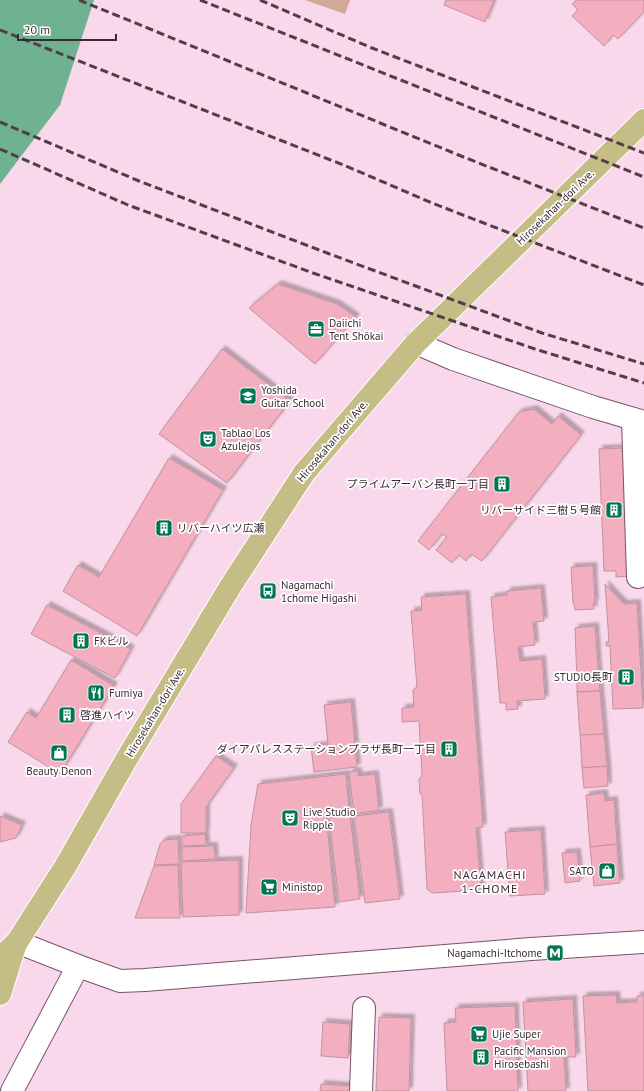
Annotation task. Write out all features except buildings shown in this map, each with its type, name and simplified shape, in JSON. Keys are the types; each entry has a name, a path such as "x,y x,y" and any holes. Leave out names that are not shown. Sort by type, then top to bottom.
{"main road":[{"name":"Hirosekahan-dori Ave.","path":"0,958 8,939 65,867 126,760 230,587 304,473 416,343 644,120"},
{"name":"Hirosekahan-dori Ave.","path":"0,994 8,939"}],"street":[{"path":"416,343 453,359 593,407 639,420 638,577"},
{"path":"8,939 120,981 644,942"},
{"path":"12,1091 78,966"},
{"path":"361,1091 364,1008"}],"shaded area":[{"path":"0,0 94,0 60,105 0,184"},
{"path":"305,0 350,0 345,14"}],"railway":[{"path":"79,0 461,156 644,228"},
{"path":"200,0 644,177"},
{"path":"260,0 372,48 644,153"},
{"path":"0,30 346,166 432,203 644,285"},
{"path":"0,122 139,181 327,253 542,333 644,364"},
{"path":"0,149 128,205 313,273 535,349 644,383"}],"place":[{"name":"Daiichi Tent Shōkai","path":"316,329"},
{"name":"Yoshida Guitar School","path":"248,396"},
{"name":"Tablao Los Azulejos","path":"208,439"},
{"name":"プライムアーバン長町一丁目","path":"502,484"},
{"name":"リバーサイド三樹５号館","path":"614,510"},
{"name":"リバーハイツ広瀬","path":"164,528"},
{"name":"Nagamachi 1chome Higashi","path":"268,591"},
{"name":"FKビル","path":"81,641"},
{"name":"STUDIO長町","path":"626,677"},
{"name":"Fumiya","path":"96,693"},
{"name":"啓進ハイツ","path":"67,715"},
{"name":"ダイアパレスステーションプラザ長町一丁目","path":"449,749"},
{"name":"Beauty Denon","path":"59,753"},
{"name":"Live Studio Ripple","path":"290,818"},
{"name":"SATO","path":"607,871"},
{"name":"Ministop","path":"269,887"},
{"name":"Nagamachi-Itchome","path":"555,953"},
{"name":"Ujie Super","path":"479,1034"},
{"name":"Pacific Mansion Hirosebashi","path":"481,1057"}],"district":[{"name":"NAGAMACHI 1-CHOME","path":"490,881"}]}
